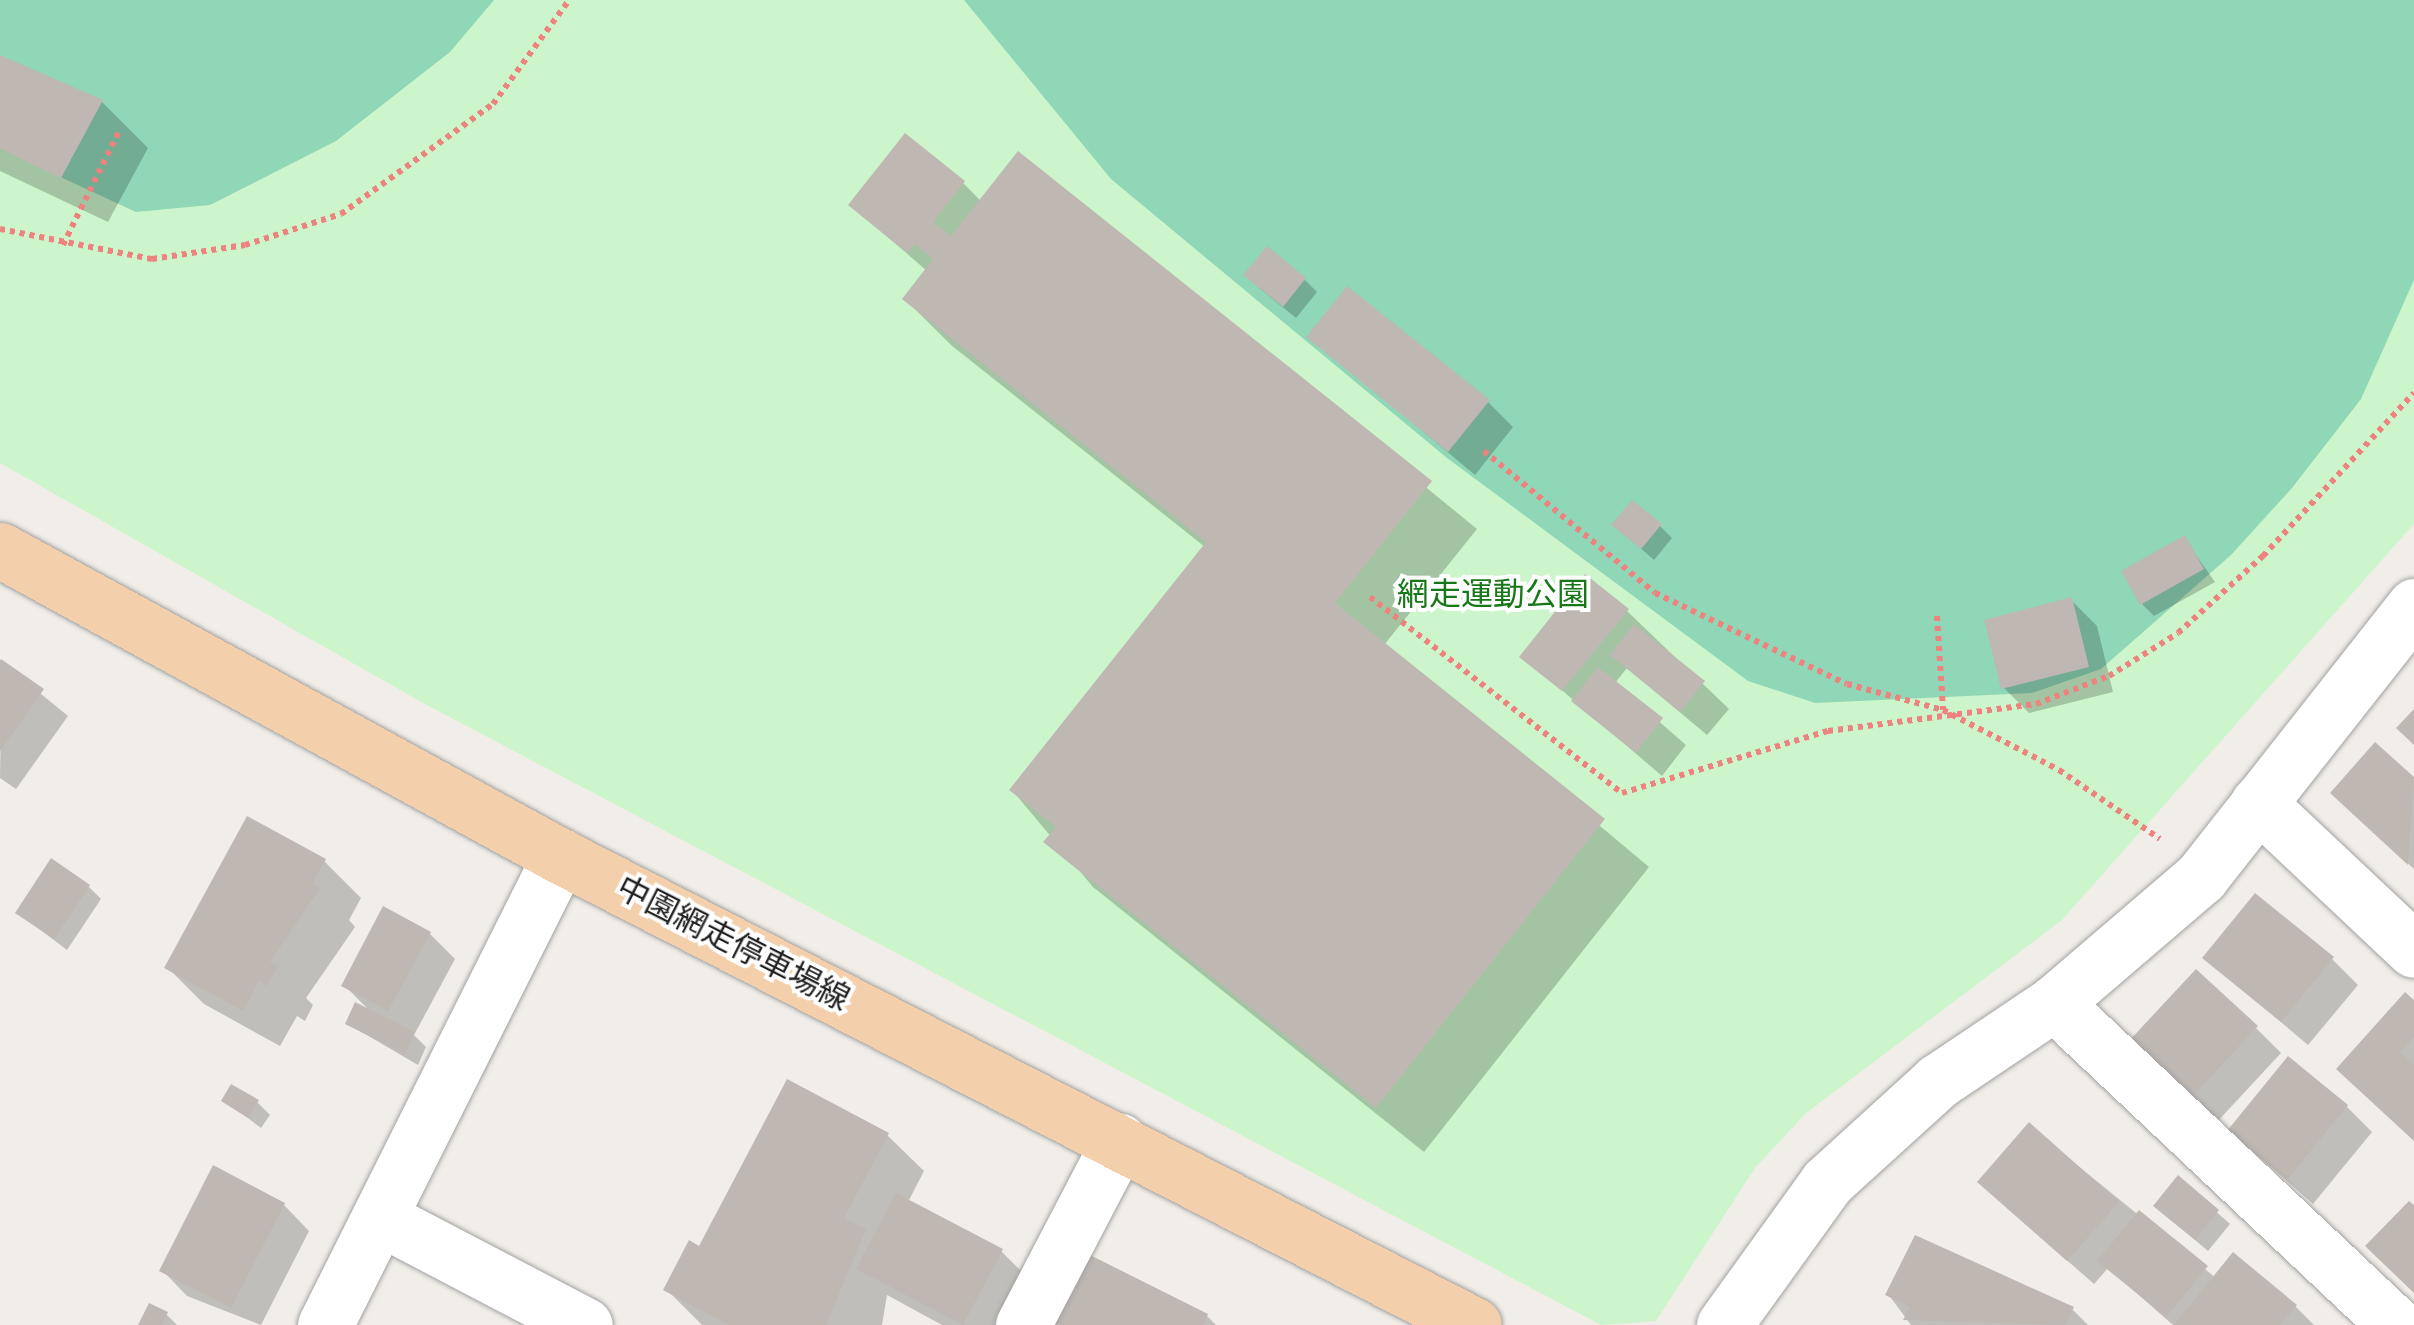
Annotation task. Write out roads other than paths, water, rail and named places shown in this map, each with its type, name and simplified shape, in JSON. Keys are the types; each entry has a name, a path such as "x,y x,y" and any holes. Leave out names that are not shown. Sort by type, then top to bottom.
{"main road":[{"name":"中園網走停車場線","path":"0,550 560,856 1474,1325"}],"street":[{"path":"1724,1325 1827,1182 1938,1082 2054,1003 2201,877 2414,606"},
{"path":"2258,803 2414,950"},
{"path":"325,1325 560,856"},
{"path":"2054,1003 2396,1325"},
{"path":"1023,1325 1119,1141"},
{"path":"380,1218 585,1325"}],"park label":[{"name":"網走運動公園","path":"1493,595"}]}
